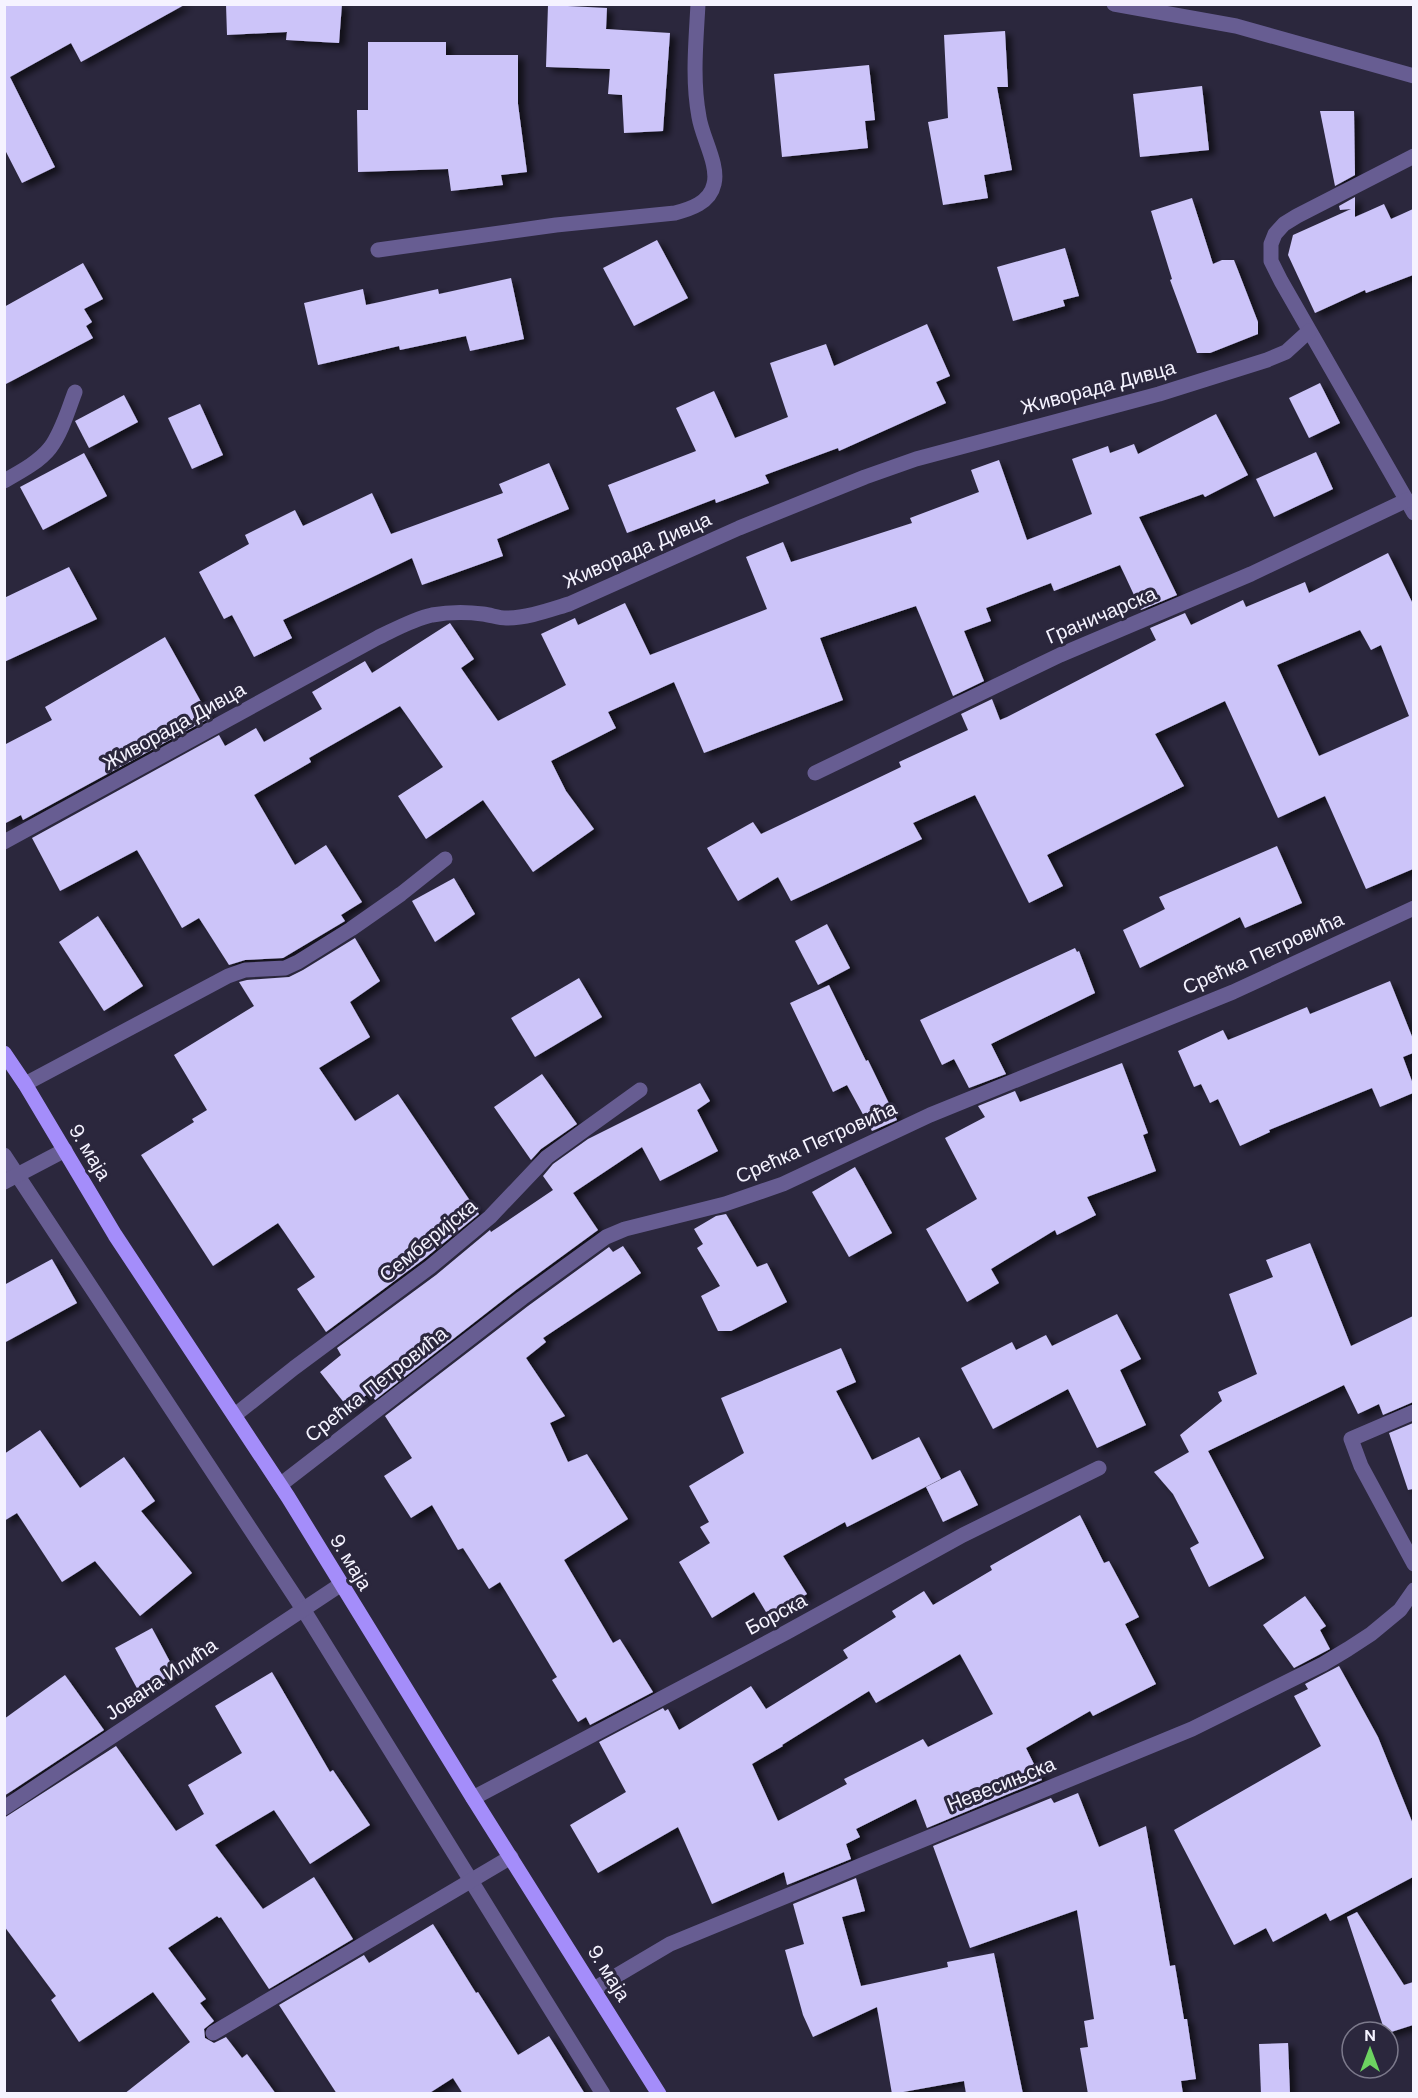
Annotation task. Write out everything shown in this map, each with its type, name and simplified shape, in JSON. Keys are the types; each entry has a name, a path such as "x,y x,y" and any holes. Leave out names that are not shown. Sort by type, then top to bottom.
{"main road":[{"name":"9. маја","path":"4,1053 115,1235 280,1485 340,1585 659,2094"}],"street":[{"path":"378,250 556,225 675,213 693,208 706,198 714,185 714,170 699,117 695,74 698,4"},
{"path":"1114,4 1236,26 1413,76"},
{"path":"1410,507 1309,332 1271,261 1271,244 1275,234 1297,216 1413,156"},
{"name":"Живорада Дивца","path":"4,842 405,624 431,615 453,613 506,618 544,612 739,528 865,477 916,459 1159,394 1267,360 1286,352 1309,332"},
{"path":"4,481 34,463 49,450 56,439 75,392"},
{"name":"Граничарска","path":"815,773 1060,656 1410,507"},
{"path":"25,1084 228,976 244,970 285,968 298,962 359,924 445,859"},
{"name":"Срећка Петровића","path":"280,1485 466,1341 606,1237 625,1229 725,1204 783,1184 930,1114 1233,992 1413,908"},
{"name":"Семберијска","path":"235,1415 430,1267 490,1217 547,1157 640,1090"},
{"path":"11,1178 64,1150"},
{"path":"4,1155 11,1178 303,1609 603,2094"},
{"path":"1413,1412 1351,1438 1361,1466 1413,1564"},
{"name":"Борска","path":"473,1798 788,1632 963,1535 1099,1468"},
{"name":"Јована Илића","path":"4,1808 340,1585"},
{"name":"Невесињска","path":"594,1989 670,1944 1192,1729 1323,1664 1348,1649 1371,1634 1400,1610 1412,1593"},
{"path":"213,2033 511,1857"}],"building":[{"path":"4,4 186,4 81,62 71,43 10,77 55,167 22,183 4,148"},
{"path":"226,4 342,4 339,43 286,40 287,32 227,35"},
{"path":"548,5 607,8 606,29 670,33 663,131 624,133 622,95 608,94 610,69 546,67"},
{"path":"1005,31 1008,87 997,87 1012,170 984,175 988,198 943,205 928,122 948,118 944,35"},
{"path":"368,42 446,42 446,55 518,55 518,104 527,172 501,175 503,185 451,191 448,169 358,172 357,110 368,110"},
{"path":"869,65 875,120 865,121 868,148 782,157 774,74"},
{"path":"1202,86 1209,150 1140,157 1133,94"},
{"path":"1320,111 1354,111 1355,175 1335,186"},
{"path":"1355,197 1355,217 1384,204 1391,219 1413,209 1413,275 1366,293 1365,290 1315,313 1288,255 1293,235 1351,209 1340,210 1339,206"},
{"path":"1192,198 1213,264 1222,260 1234,260 1258,322 1258,334 1210,353 1197,353 1170,280 1172,279 1151,211"},
{"path":"657,240 688,298 634,326 603,268"},
{"path":"1065,248 1079,296 1063,300 1065,306 1013,321 997,267"},
{"path":"83,263 103,299 84,309 92,322 86,326 93,338 4,385 4,307"},
{"path":"511,278 524,339 470,351 466,336 400,350 399,346 318,365 304,303 363,289 366,305 438,289 439,294"},
{"path":"927,324 950,376 936,382 946,403 839,451 838,448 765,475 769,483 716,503 715,499 627,533 608,485 696,451 676,408 714,391 735,438 788,417 770,363 826,344 834,366"},
{"path":"1320,383 1340,423 1309,438 1289,398"},
{"path":"124,395 138,422 89,448 75,421"},
{"path":"200,404 223,455 192,469 168,418"},
{"path":"1216,414 1248,475 1205,497 1203,494 1139,517 1177,595 1141,610 1120,565 1054,591 1051,583 986,608 991,621 964,631 984,681 953,696 916,606 820,638 843,700 704,753 674,682 608,712 616,728 551,761 566,791 594,829 533,872 483,800 426,839 398,796 443,767 400,706 309,758 311,762 254,795 295,865 326,845 362,902 341,915 345,921 283,958 245,960 229,965 199,918 182,928 137,850 60,891 32,838 219,735 225,746 256,728 264,742 322,709 312,692 365,661 372,673 450,623 474,659 461,668 498,721 566,685 541,634 575,618 578,625 625,603 650,655 767,609 746,557 783,542 791,562 912,523 910,518 979,492 971,470 999,460 1027,540 1092,514 1072,459 1108,446 1110,453 1134,444 1138,454"},
{"path":"1316,452 1333,489 1274,517 1256,479"},
{"path":"84,453 107,496 43,530 20,487"},
{"path":"549,463 569,509 497,539 503,556 422,585 412,558 283,620 292,638 254,657 232,615 224,619 199,572 249,544 245,535 295,510 303,526 372,493 391,534 503,493 499,484"},
{"path":"1388,553 1413,604 1413,869 1366,889 1325,796 1278,818 1225,701 1155,734 1184,786 1047,855 1063,886 1029,903 975,795 913,823 922,839 791,901 778,877 738,901 707,848 753,822 761,834 901,767 899,762 968,730 961,714 992,699 1000,720 1007,717 1156,640 1150,628 1185,613 1191,625 1243,600 1246,607 1305,582 1309,593","holes":["1360,630 1371,650 1381,645 1409,716 1319,756 1277,665"]},
{"path":"69,567 97,619 4,662 4,598"},
{"path":"165,637 210,718 23,820 21,815 4,824 4,745 52,720 45,707"},
{"path":"1277,846 1302,903 1245,928 1240,917 1140,968 1123,930 1165,909 1159,897"},
{"path":"454,878 475,914 435,942 412,901"},
{"path":"98,916 143,986 104,1011 59,942"},
{"path":"827,924 850,968 818,985 795,941"},
{"path":"355,938 380,981 350,1002 370,1037 319,1068 355,1121 398,1094 479,1214 424,1259 326,1332 297,1289 315,1277 278,1223 213,1266 141,1155 194,1122 192,1119 207,1110 174,1055 254,1006 239,982 289,977"},
{"path":"1075,948 1077,952 1079,951 1095,993 991,1044 1006,1074 969,1088 954,1059 942,1065 920,1020"},
{"path":"579,978 602,1017 535,1057 511,1018"},
{"path":"1390,981 1413,1039 1413,1053 1403,1057 1413,1084 1413,1093 1380,1107 1372,1088 1269,1130 1270,1132 1240,1146 1218,1099 1210,1103 1201,1084 1194,1087 1178,1051 1223,1030 1228,1040 1307,1007 1310,1014"},
{"path":"829,985 897,1120 872,1131 847,1085 833,1092 790,1003"},
{"path":"1122,1063 1148,1133 1143,1135 1156,1171 1087,1197 1096,1215 1057,1235 1055,1230 991,1269 999,1283 967,1302 926,1229 977,1199 945,1138 985,1117 978,1106 1015,1091 1020,1102"},
{"path":"542,1074 577,1124 541,1149 531,1160 494,1107"},
{"path":"700,1083 710,1101 697,1110 718,1151 660,1181 642,1147 573,1193 598,1230 516,1290 375,1400 370,1392 349,1409 320,1372 341,1355 337,1348 436,1275 490,1230 491,1232 553,1190 543,1176 553,1164 588,1139"},
{"path":"855,1167 892,1233 849,1257 812,1192"},
{"path":"726,1214 757,1267 767,1263 787,1302 731,1331 718,1331 701,1296 720,1286 697,1248 703,1244 694,1229 716,1216"},
{"path":"1310,1243 1351,1346 1413,1316 1413,1402 1383,1415 1379,1404 1358,1414 1344,1385 1208,1451 1264,1558 1209,1587 1190,1548 1199,1543 1173,1494 1154,1472 1189,1452 1180,1435 1222,1401 1218,1392 1257,1374 1229,1294 1273,1277 1266,1260"},
{"path":"623,1246 641,1273 543,1338 546,1342 526,1358 565,1416 550,1423 568,1462 587,1454 628,1519 564,1560 613,1643 620,1639 653,1692 590,1725 586,1717 578,1722 552,1680 557,1677 500,1582 489,1589 463,1548 458,1550 432,1505 411,1518 384,1476 412,1458 385,1416 609,1247 613,1252"},
{"path":"52,1259 77,1303 4,1343 4,1285"},
{"path":"1117,1314 1141,1359 1120,1370 1146,1425 1097,1448 1068,1389 993,1429 961,1368 1012,1342 1016,1350 1046,1335 1052,1346"},
{"path":"841,1348 856,1382 836,1391 872,1460 919,1437 941,1479 847,1527 845,1522 783,1556 807,1594 769,1617 754,1592 712,1618 679,1562 710,1543 700,1527 709,1522 689,1486 744,1453 721,1398"},
{"path":"1413,1423 1413,1489 1408,1490 1389,1433"},
{"path":"40,1430 80,1488 124,1457 155,1501 141,1511 192,1573 140,1616 95,1561 62,1582 17,1513 4,1521 4,1454"},
{"path":"960,1470 978,1505 943,1522 926,1487"},
{"path":"1080,1515 1104,1563 1109,1561 1139,1617 1125,1624 1156,1684 1093,1716 1090,1711 1026,1748 1042,1780 927,1828 916,1799 856,1829 860,1837 846,1844 851,1859 787,1885 784,1872 712,1904 678,1827 598,1873 570,1825 626,1792 599,1742 663,1708 665,1711 668,1709 679,1730 751,1686 766,1709 848,1658 843,1650 896,1617 892,1611 924,1591 933,1605 992,1570 990,1566","holes":["960,1654 993,1714 928,1747 923,1739 844,1779 847,1784 778,1821 752,1764 869,1691 876,1703"]},
{"path":"1305,1596 1326,1626 1320,1630 1330,1649 1294,1668 1263,1625"},
{"path":"152,1628 176,1673 139,1692 115,1648"},
{"path":"1339,1666 1378,1737 1413,1824 1413,1877 1330,1921 1326,1913 1273,1942 1266,1928 1234,1945 1174,1830 1321,1746 1294,1696 1308,1689 1305,1684"},
{"path":"272,1672 330,1772 333,1770 370,1825 310,1864 274,1810 215,1845 263,1909 314,1877 353,1939 269,1989 221,1917 217,1916 168,1948 206,1999 200,2003 214,2021 204,2029 205,2038 214,2043 226,2037 242,2058 247,2054 276,2094 124,2094 190,2042 153,1992 79,2042 51,2000 56,1996 4,1926 4,1818 116,1746 176,1831 204,1814 188,1785 242,1753 215,1706"},
{"path":"65,1675 104,1730 4,1796 4,1719"},
{"path":"1078,1793 1099,1847 1146,1826 1170,1966 1175,1965 1184,2019 1187,2019 1196,2079 1181,2081 1183,2094 1088,2094 1080,2048 1088,2047 1084,2021 1094,2019 1077,1910 970,1948 933,1846 1051,1798 1054,1803"},
{"path":"856,1878 865,1911 842,1917 861,1986 948,1967 947,1962 994,1953 1023,2094 966,2094 964,2081 892,2094 877,2007 813,2037 803,2015 785,1950 804,1944 793,1904"},
{"path":"1357,1912 1404,1985 1413,1982 1413,2025 1400,2029 1400,2020 1381,2020 1347,1917"},
{"path":"433,1924 518,2055 549,2036 585,2094 463,2094 453,2078 428,2094 337,2094 279,2005 364,1955 369,1963"},
{"path":"1288,2043 1290,2094 1261,2094 1259,2044"}]}
